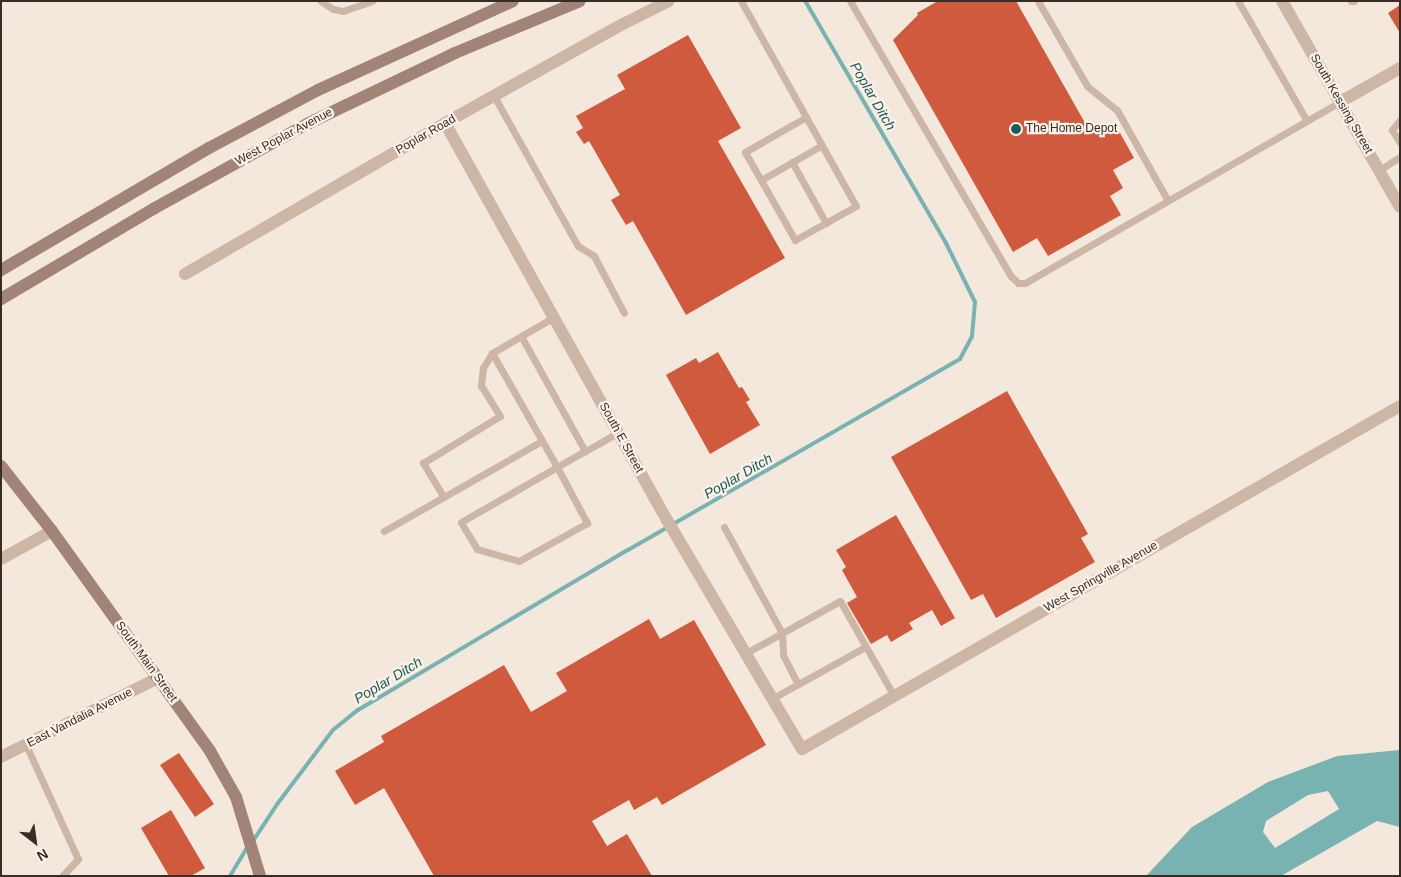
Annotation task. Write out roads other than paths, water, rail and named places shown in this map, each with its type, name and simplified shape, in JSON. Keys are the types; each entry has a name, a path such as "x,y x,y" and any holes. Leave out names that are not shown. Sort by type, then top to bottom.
{"main road":[{"name":"West Poplar Avenue","path":"1,270 209,148 309,94 513,1"},
{"name":"West Poplar Avenue","path":"1,299 161,204 309,123 455,53 580,1"},
{"name":"South Main Street","path":"1,466 52,531 218,764 236,797 244,818 260,876"}],"street":[{"name":"Poplar Road","path":"185,274 445,123 623,24 669,1"},
{"name":"South Kessing Street","path":"1282,1 1400,206"},
{"path":"1340,102 1400,68"},
{"name":"South E Street","path":"445,123 618,432 802,750"},
{"name":"West Springville Avenue","path":"802,750 1400,406"},
{"path":"1,559 52,531"},
{"name":"East Vandalia Avenue","path":"1,757 158,678"}],"lane":[{"path":"322,1 333,8 343,11 372,1"},
{"path":"741,1 856,206 795,240 745,152 806,117"},
{"path":"850,1 1011,276 1018,283 1025,283 1340,102"},
{"path":"1038,1 1087,86 1117,110 1168,201"},
{"path":"1238,1 1307,121"},
{"path":"494,96 578,246 594,256 624,312"},
{"path":"1400,120 1392,130 1400,143"},
{"path":"761,180 822,145"},
{"path":"1379,170 1400,158"},
{"path":"792,162 826,223"},
{"path":"443,496 423,463 500,416 481,386 483,368 492,353 554,317"},
{"path":"521,336 585,451"},
{"path":"492,353 557,467 587,523 519,561 477,549 461,522 557,467 585,451 618,432"},
{"path":"384,531 443,496 542,442"},
{"path":"724,527 782,633 783,655 798,684"},
{"path":"746,653 840,601 894,696"},
{"path":"772,698 865,647"},
{"path":"26,745 78,859 62,876"}],"water":[{"path":"1400,750 1400,827 1377,821 1281,876 1146,876 1192,827 1268,782 1337,756","holes":["1328,791 1339,809 1275,848 1263,832 1266,821 1308,795"]}],"waterway":[{"name":"Poplar Ditch","path":"253,841 278,803 333,730 358,710 628,550 960,359 972,336 975,302 946,243 805,1"},
{"name":"Poplar Ditch","path":"230,876 248,846"}],"place":[{"name":"The Home Depot","path":"1016,129"}]}
